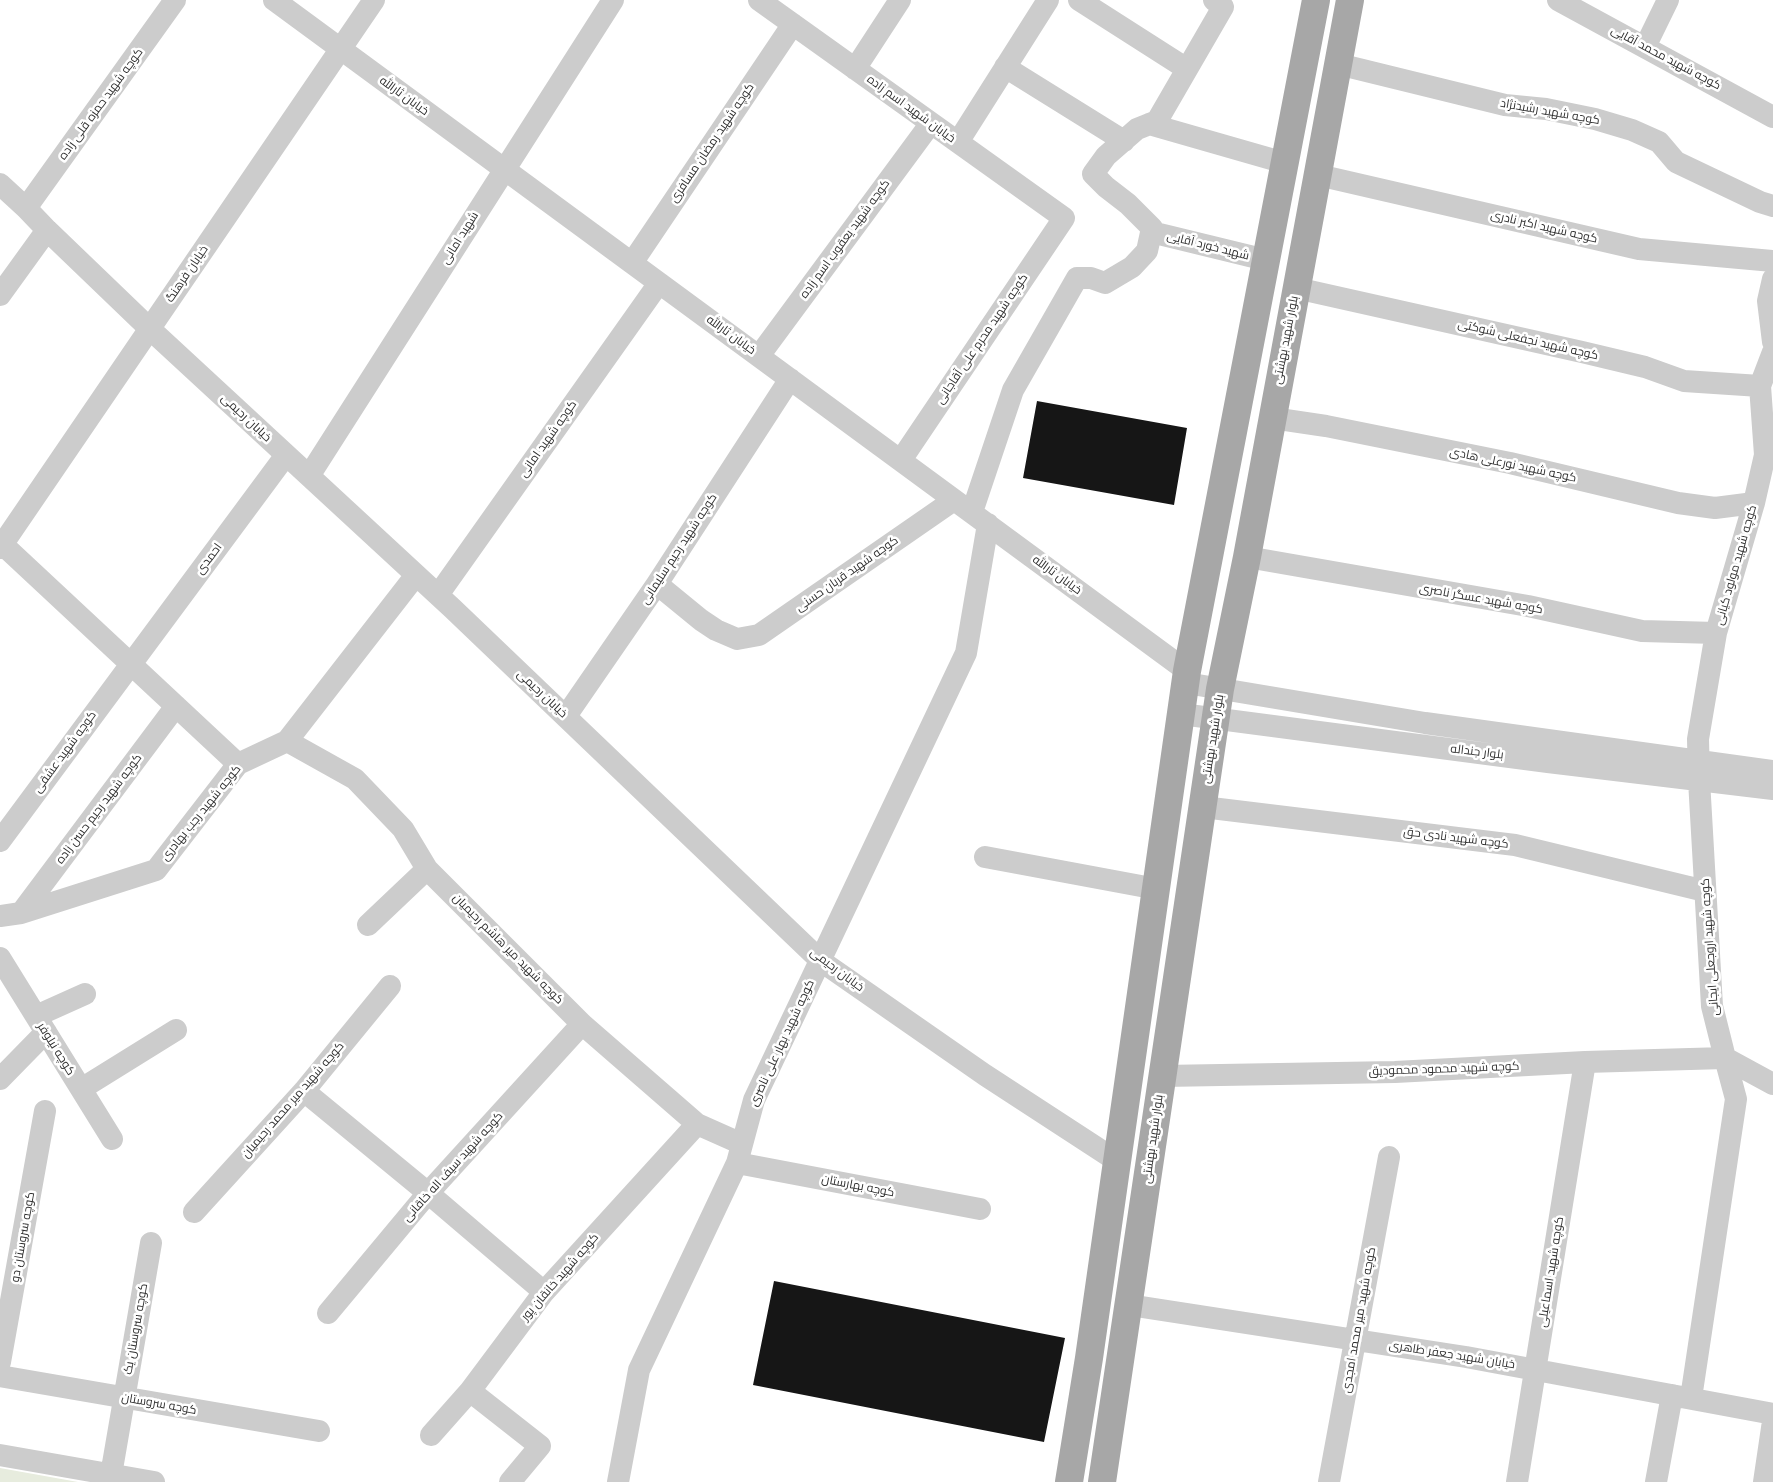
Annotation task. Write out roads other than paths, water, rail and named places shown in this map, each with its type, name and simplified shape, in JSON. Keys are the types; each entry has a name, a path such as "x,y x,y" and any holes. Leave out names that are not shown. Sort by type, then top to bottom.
{"main road":[{"path":"1070,1482 1118,1161 1186,677 1316,0"},
{"name":"بلوار شهید بهشتی","path":"1102,1482 1220,689 1350,0"}],"street":[{"name":"کوچه شهید حمزه قلی زاده","path":"26,208 175,0"},
{"name":"خیابان ثارالله","path":"274,0 901,460 1186,677"},
{"name":"خیابان فرهنگ","path":"1,545 374,0"},
{"name":"شهید امانی","path":"309,476 613,0"},
{"name":"خیابان شهید اسم زاده","path":"759,0 1064,218"},
{"path":"855,69 900,0"},
{"path":"958,142 1048,0"},
{"path":"1079,0 1187,69"},
{"path":"971,512 1013,390 1077,278 1091,278 1105,283 1132,268 1147,252 1152,228 1128,204 1093,174 1106,156 1137,129 1157,121 1223,7 1214,0"},
{"name":"کوچه شهید محمد آقایی","path":"1558,0 1773,116"},
{"path":"1645,47 1668,0"},
{"name":"کوچه شهید رمضان مسافری","path":"632,263 793,24"},
{"name":"کوچه شهید رشیدنژاد","path":"1338,64 1505,105 1546,109 1595,119 1632,130 1659,142 1676,162 1760,202 1773,206"},
{"path":"1006,67 1124,141"},
{"name":"کوچه شهید یعقوب اسم زاده","path":"759,356 931,123"},
{"path":"1149,124 1285,163"},
{"name":"کوچه شهید اکبر نادری","path":"1318,175 1639,249 1773,261"},
{"name":"خیابان رحیمی","path":"0,184 150,329 566,716 821,961 985,1075 1118,1161"},
{"name":"کوچه شهید محرم علی آقاجانی","path":"901,460 1064,218"},
{"path":"0,296 47,230"},
{"name":"شهید خورد آقایی","path":"1151,232 1266,260"},
{"path":"1773,279 1768,301 1773,342"},
{"name":"کوچه شهید امانی","path":"438,595 658,282"},
{"name":"کوچه شهید نجفعلی شوکتی","path":"1296,288 1591,354 1645,367 1684,381 1760,386"},
{"name":"کوچه شهید مولود کیانی","path":"1699,770 1698,739 1716,633 1754,503 1765,455 1760,386 1773,352"},
{"name":"کوچه شهید رحیم سلیمانی","path":"566,716 657,584 790,379"},
{"name":"کوچه شهید نورعلی هادی","path":"1272,418 1326,426 1510,464 1678,503 1715,508 1754,503"},
{"name":"احمدی","path":"131,663 286,455"},
{"name":"کوچه شهید قربان حسنی","path":"657,584 716,630 736,639 758,635 971,512"},
{"name":"کوچه شهید بهار علی ناصری","path":"618,1482 639,1370 740,1153 754,1100 966,653 971,512"},
{"path":"1,545 131,663 238,764"},
{"name":"کوچه شهید عسگر ناصری","path":"1246,557 1528,606 1642,631 1716,633"},
{"path":"287,741 416,575"},
{"name":"کوچه شهید عشقی","path":"0,841 131,663"},
{"name":"بلوار جنداله","path":"1186,677 1220,689 1425,723 1502,733 1699,770 1773,789"},
{"name":"کوچه شهید رحیم حسن زاده","path":"10,915 176,706"},
{"name":"بلوار جنداله","path":"1181,714 1494,755 1699,770 1773,771"},
{"path":"1494,755 1502,733"},
{"name":"کوچه شهید رجب بهادری","path":"10,915 156,870 238,764 287,741"},
{"name":"کوچه شهید میر هاشم رحیمیان","path":"287,741 355,779 403,830 427,869 582,1024 698,1124 740,1153"},
{"name":"کوچه شهید اروجعلی ایجانی","path":"1656,1482 1682,1397 1736,1099 1712,1006 1699,770"},
{"name":"کوچه شهید نادی حق","path":"1202,807 1515,845 1705,891"},
{"path":"985,857 1157,890"},
{"path":"368,925 427,869"},
{"name":"کوچه نیلوفر","path":"0,958 112,1139"},
{"name":"کوچه شهید میر محمد رحیمیان","path":"194,1212 304,1091 390,986"},
{"path":"0,1079 41,1024 85,994"},
{"name":"کوچه شهید سیف اله خاقانی","path":"328,1313 428,1193 582,1024"},
{"path":"81,1089 176,1030"},
{"path":"1725,1058 1773,1084"},
{"name":"کوچه شهید محمود محمودیق","path":"1163,1076 1394,1072 1585,1062 1725,1058"},
{"name":"کوچه شهید اسماعیلی","path":"1517,1482 1585,1062"},
{"path":"304,1091 544,1292"},
{"name":"کوچه سروستان دو","path":"0,1362 45,1111"},
{"name":"کوچه شهید خانقان پور","path":"431,1435 470,1390 544,1292 698,1124"},
{"name":"کوچه بهارستان","path":"740,1153 980,1209"},
{"name":"کوچه شهید میر محمد امجدی","path":"1329,1482 1389,1157"},
{"name":"کوچه سروستان یک","path":"111,1475 151,1243"},
{"name":"خیابان شهید جعفر طاهری","path":"1129,1305 1466,1357 1773,1414"},
{"name":"کوچه سروستان","path":"0,1376 319,1432"},
{"path":"470,1390 540,1446 510,1482"},
{"path":"1768,1474 1773,1421"},
{"path":"0,1455 154,1482"}]}
